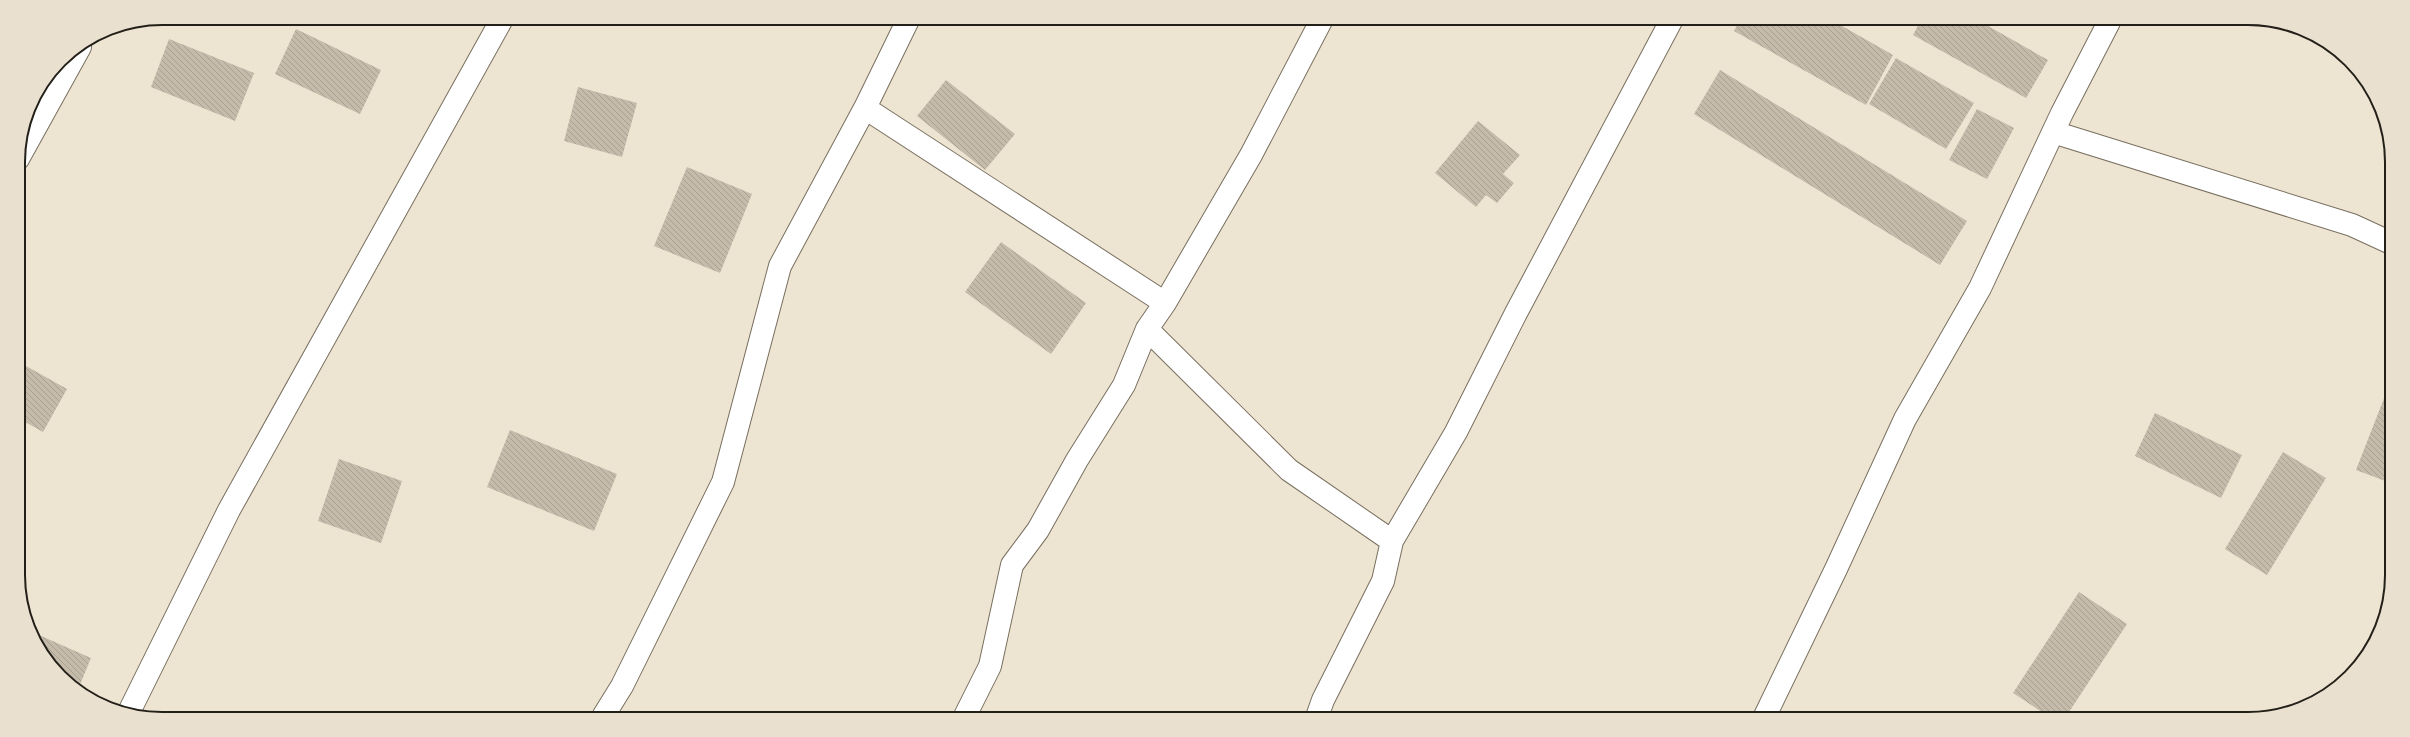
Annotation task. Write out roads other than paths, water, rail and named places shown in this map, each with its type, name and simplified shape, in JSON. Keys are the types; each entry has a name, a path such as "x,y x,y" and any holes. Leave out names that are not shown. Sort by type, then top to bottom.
{"street":[{"path":"131,708 229,510 499,25"},
{"path":"606,712 622,686 723,482 780,266 865,108 906,25"},
{"path":"967,712 990,666 1012,565 1038,530 1077,460 1124,385 1147,329 1165,303 1251,155 1319,25"},
{"path":"1319,712 1323,700 1384,581 1392,541 1456,432 1516,313 1669,25"},
{"path":"1767,712 1836,569 1905,419 1980,288 2053,132 2107,25"},
{"path":"27,143 74,57"},
{"path":"865,108 1165,303"},
{"path":"2053,132 2352,225 2385,240"},
{"path":"1147,329 1289,470 1392,541"}]}
